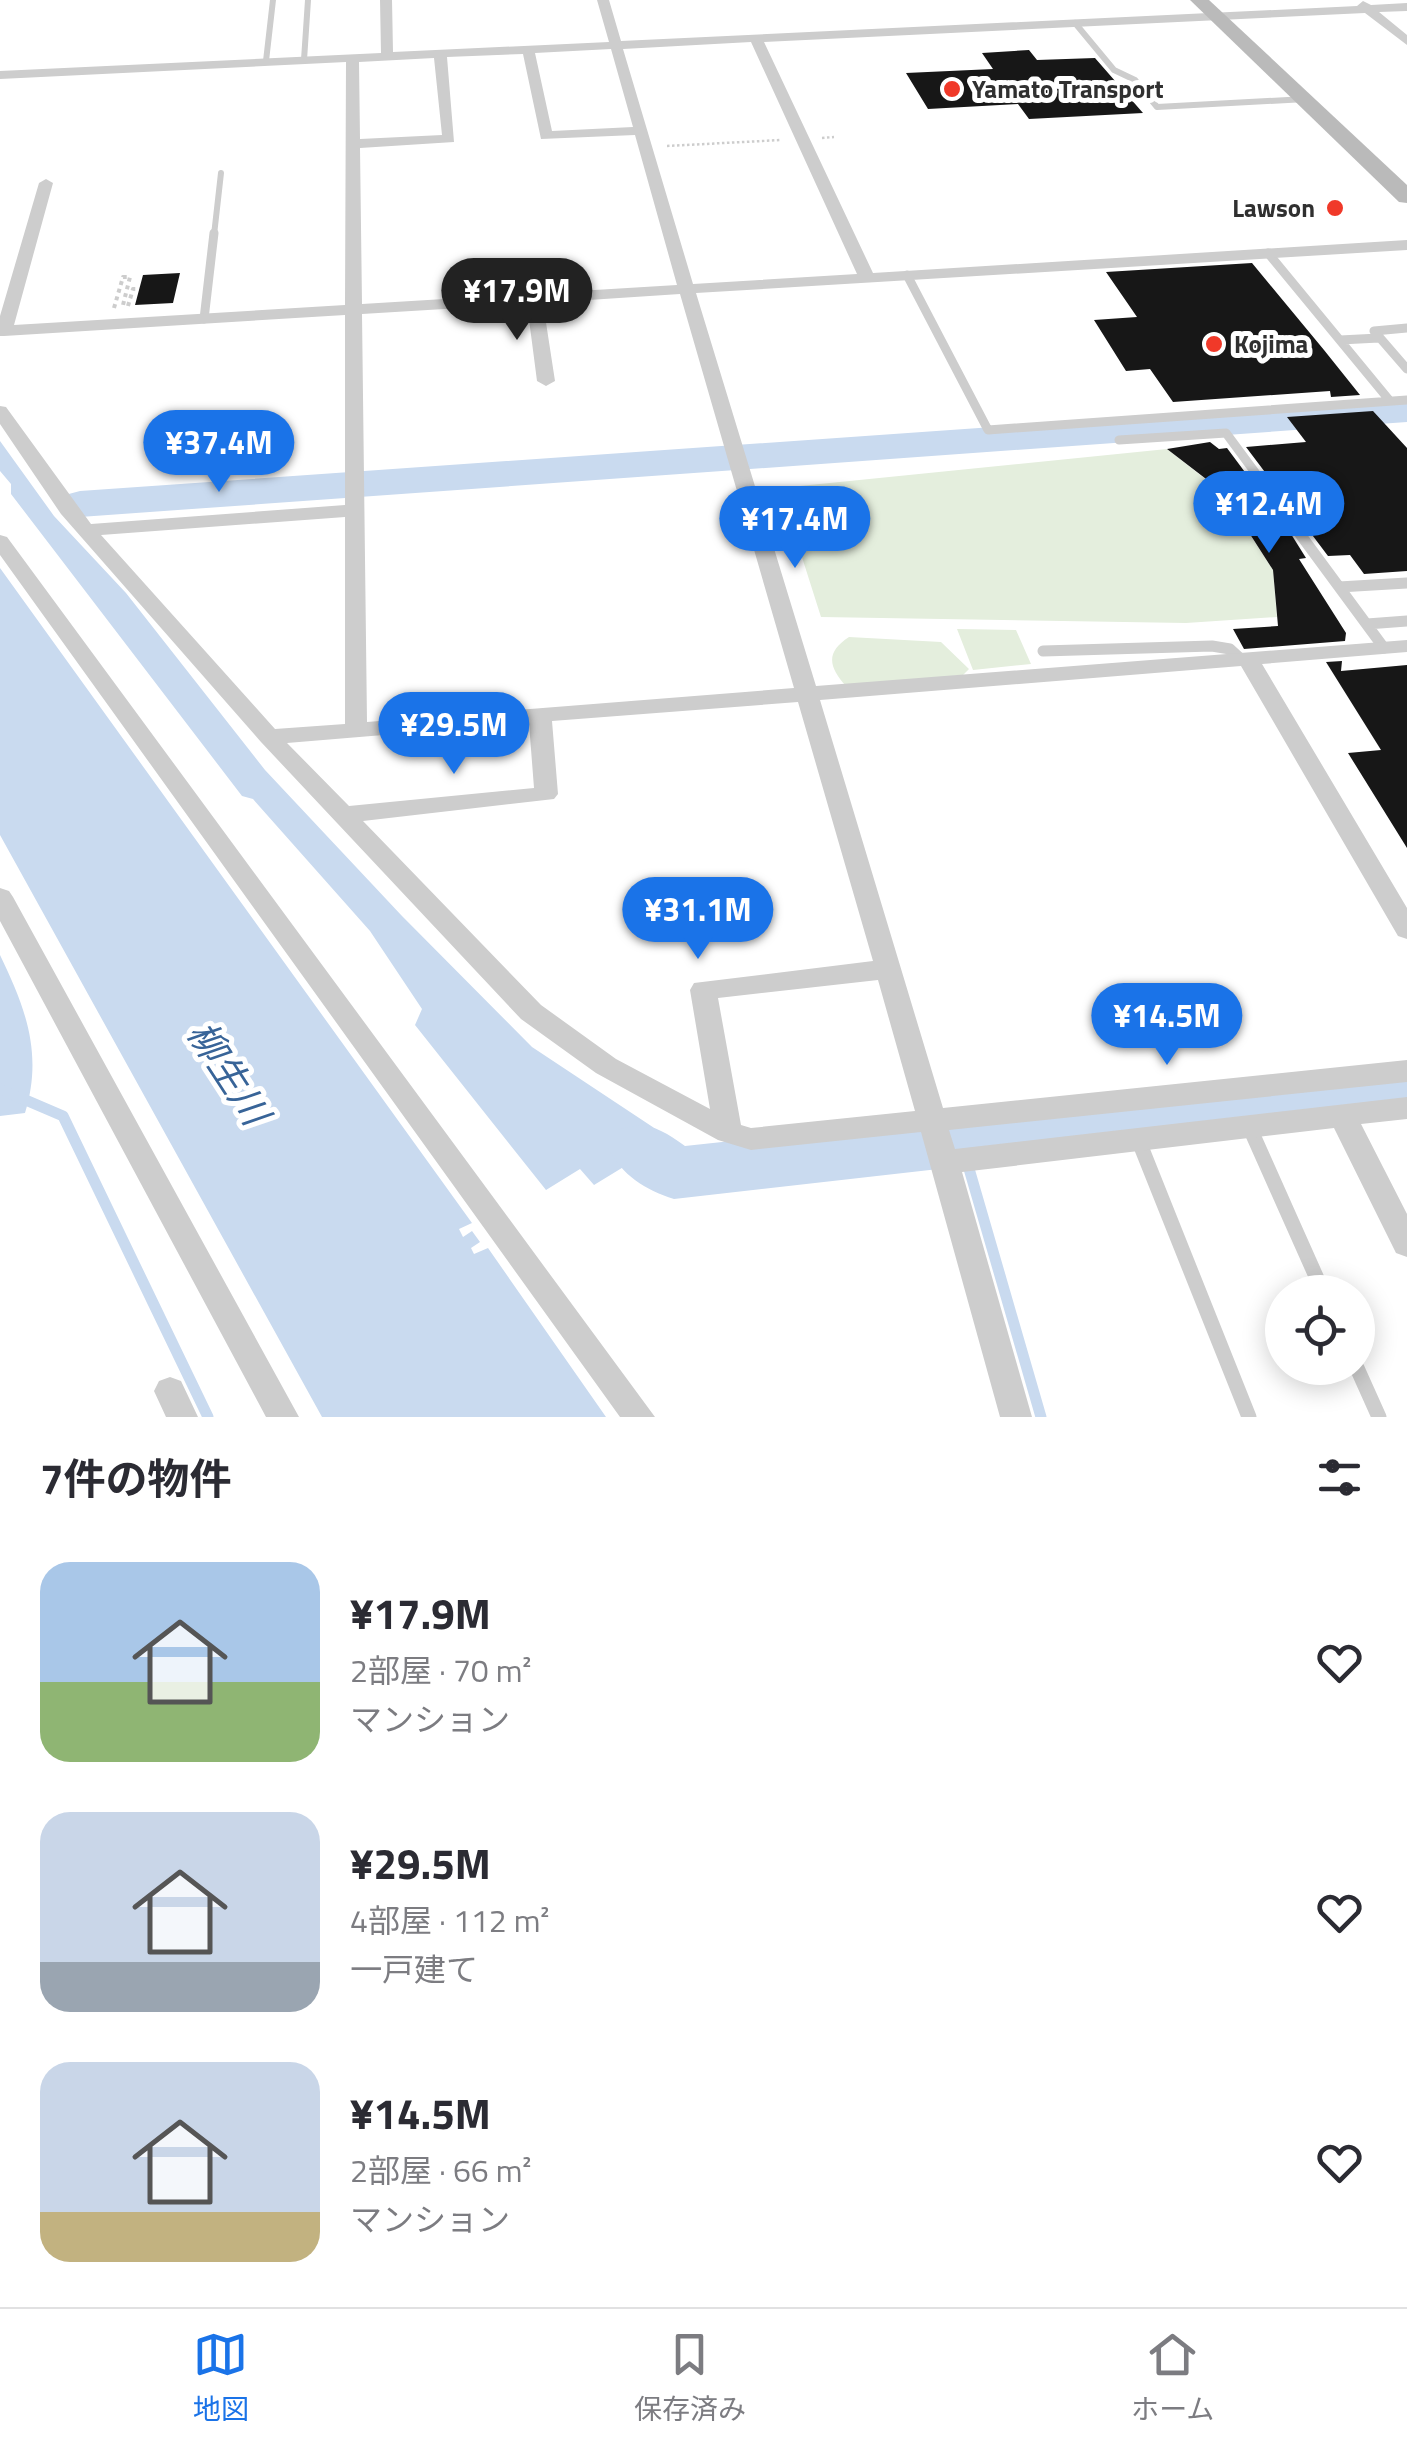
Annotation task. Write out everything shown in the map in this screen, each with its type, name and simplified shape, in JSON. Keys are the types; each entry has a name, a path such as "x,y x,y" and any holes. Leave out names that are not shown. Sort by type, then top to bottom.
{"main road":[{"path":"1199,0 1407,197"},
{"path":"1232,0 1407,174"}],"street":[{"path":"386,0 387,56"},
{"path":"602,0 805,696 942,1146 1016,1417"},
{"path":"0,75 1075,24 1362,5 1407,7"},
{"path":"1362,5 1407,42"},
{"path":"756,39 866,278"},
{"path":"528,49 546,136 641,139"},
{"path":"352,144 448,139 440,53"},
{"path":"352,58 356,730"},
{"path":"46,182 2,327 354,310 1407,245"},
{"path":"534,298 546,381"},
{"path":"0,411 86,530 342,816 531,1012 606,1066 728,1132 751,1139 942,1146 989,1156 1407,1108"},
{"path":"86,530 355,493"},
{"path":"0,540 640,1417"},
{"path":"270,737 1395,647"},
{"path":"1245,659 1407,930"},
{"path":"342,816 546,794 540,716"},
{"path":"0,897 283,1417"},
{"path":"728,1132 703,990 888,969"},
{"path":"942,1146 1407,1071"},
{"path":"1342,1115 1407,1244"}],"lane":[{"path":"266,62 272,0"},
{"path":"304,60 308,0"},
{"path":"1075,24 1114,70 1135,80 1158,107 1306,100"},
{"path":"204,318 221,173"},
{"path":"1268,252 1390,401"},
{"path":"907,275 988,430 1219,424"},
{"path":"1407,328 1374,331 1407,369"},
{"path":"1340,340 1379,338"},
{"path":"1119,440 1407,400"},
{"path":"1219,424 1367,624 1395,647"},
{"path":"1340,587 1407,583"},
{"path":"1367,624 1407,621"},
{"path":"1042,651 1212,646 1230,649 1245,659"},
{"path":"1249,1126 1315,1275"},
{"path":"1138,1138 1250,1417"},
{"path":"1364,1385 1378,1417"}],"path":[{"path":"641,139 834,137"},
{"path":"111,320 123,277 130,276 122,308 128,308 133,290 139,289"}],"green space":[{"path":"1167,449 1223,493 1273,570 1277,617 1186,623 821,617 780,488"},
{"path":"957,629 1016,630 1031,664 973,670"},
{"path":"849,637 941,642 969,669 963,675 846,686 832,660 836,648"}],"water":[{"path":"0,441 54,516 126,593 265,770 402,916 532,1047 698,1157 699,1178 659,1186 630,1163 594,1185 580,1169 546,1190 415,1025 422,1009 370,931 253,799 242,796 11,494 11,484 0,471"},
{"name":"柳生川","path":"0,568 472,1223 459,1229 463,1237 472,1231 480,1242 471,1248 474,1254 488,1248 606,1417 322,1417 0,835"},
{"path":"0,955 24,1013 32,1071 25,1113 0,1116"}],"building":[{"path":"1029,50 1037,60 1095,58 1143,113 1029,119 1018,104 928,109 906,73 993,69 982,53"},
{"name":"Kojima","path":"1252,263 1360,395 1331,397 1330,391 1173,402 1150,369 1126,371 1094,320 1137,317 1106,272"},
{"path":"180,273 173,303 135,305 143,275"},
{"path":"1373,411 1407,448 1407,571 1364,574 1350,555 1328,556 1246,447 1306,442 1287,417"},
{"path":"1210,442 1219,449 1227,448 1291,534 1306,558 1299,559 1346,633 1345,641 1244,649 1233,629 1278,626 1273,570 1223,492 1167,449"},
{"path":"1342,661 1341,671 1407,665 1407,848 1348,753 1381,750 1326,662"}],"waterway":[{"path":"80,504 1407,410"},
{"path":"0,1089 63,1116 208,1417"},
{"path":"640,1148 674,1173 1407,1092"},
{"path":"961,1141 1041,1417"}],"place":[{"name":"Yamato Transport","path":"952,89"},
{"name":"Lawson","path":"1335,208"},
{"name":"Kojima","path":"1214,344"}]}
